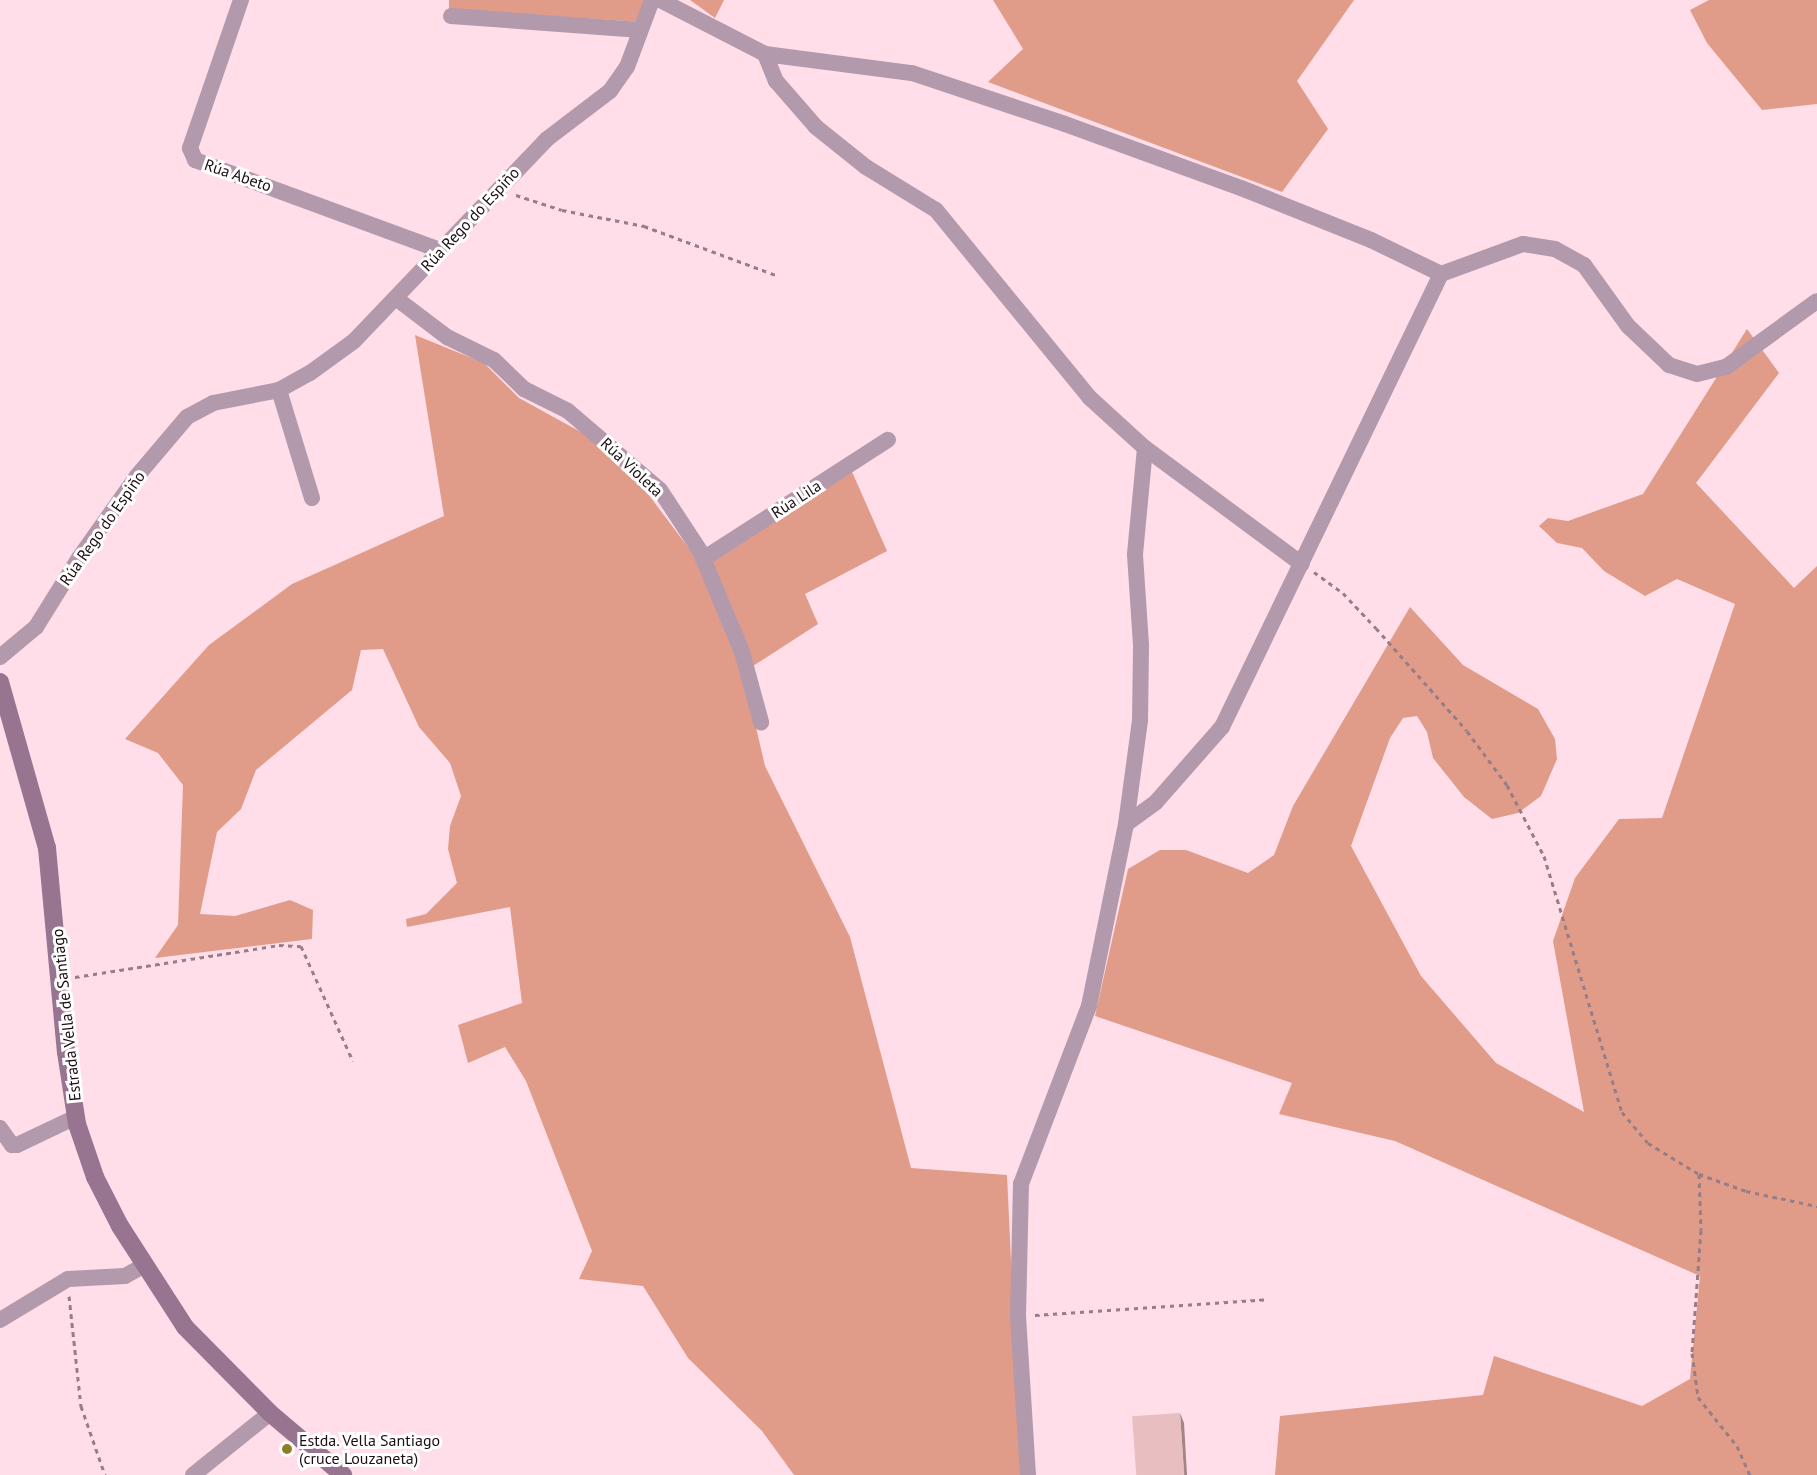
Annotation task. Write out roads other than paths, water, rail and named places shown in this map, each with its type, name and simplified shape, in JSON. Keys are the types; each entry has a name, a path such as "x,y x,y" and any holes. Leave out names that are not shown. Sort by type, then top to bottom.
{"main road":[{"name":"Estrada Vella de Santiago","path":"0,682 47,848 76,1117 95,1177 145,1265 186,1327 270,1413 343,1475"}],"street":[{"name":"Rúa Abeto","path":"241,0 190,148 195,160 440,250"},
{"name":"Rúa Rego do Espiño","path":"0,657 36,627 78,558 137,476 187,417 213,403 279,390 310,373 354,341 397,299 440,250 547,139 610,91 627,67 652,0"},
{"path":"660,0 765,54 912,73 1242,188 1371,240 1441,274"},
{"path":"451,16 640,30"},
{"path":"765,54 776,81 816,127 866,167 936,210 1090,398 1145,448 1302,564"},
{"path":"1125,824 1156,802 1222,727 1441,274 1523,244 1555,249 1584,265 1628,326 1669,366 1697,374 1726,368 1817,301"},
{"name":"Rúa Violeta","path":"397,299 447,337 494,360 524,389 568,411 616,449 660,490 703,559 742,652 761,722"},
{"path":"279,390 312,498"},
{"name":"Rúa Lila","path":"703,559 888,440"},
{"path":"1028,1475 1018,1316 1021,1184 1089,1006 1125,824 1140,720 1141,645 1135,554 1145,448"},
{"path":"0,1128 12,1145 17,1145 76,1117"},
{"path":"0,1320 63,1281 125,1276 145,1265"},
{"path":"193,1475 270,1413"}],"place":[{"name":"Estda. Vella Santiago (cruce Louzaneta)","path":"287,1449"}]}
